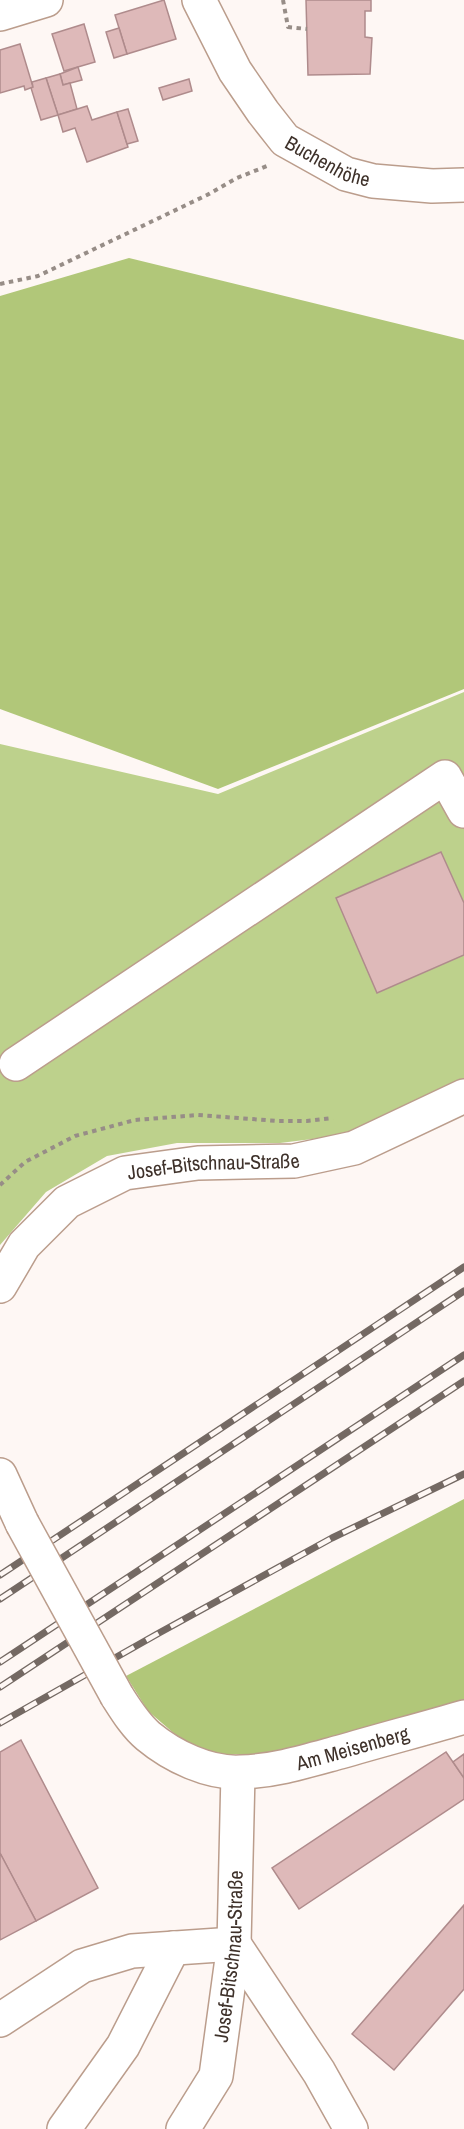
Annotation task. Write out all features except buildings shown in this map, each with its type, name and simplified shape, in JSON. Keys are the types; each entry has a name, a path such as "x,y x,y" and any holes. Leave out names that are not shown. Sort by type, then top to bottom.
{"street":[{"path":"0,14 46,0"},
{"name":"Buchenhöhe","path":"199,0 234,71 285,140 346,174 373,181 432,186 464,185"},
{"path":"16,1064 445,777 464,811"},
{"name":"Josef-Bitschnau-Straße","path":"0,1286 24,1245 67,1202 125,1173 198,1163 294,1161 354,1148 464,1096"},
{"path":"0,1475 22,1523 117,1696 131,1717 148,1736 172,1752 198,1764 238,1773"},
{"name":"Am Meisenberg","path":"238,1773 288,1766 464,1717"},
{"name":"Josef-Bitschnau-Straße","path":"183,2129 216,2076 234,1944 238,1773"},
{"path":"0,2020 82,1966 132,1951 234,1944 353,2126"},
{"path":"64,2129 123,2046 173,1948"}],"path":[{"path":"283,0 288,27 307,29"},
{"path":"0,284 38,276 207,195 237,178 308,154"},
{"path":"0,1185 25,1162 75,1136 135,1120 198,1115 279,1121 333,1118 349,1120 358,1125 369,1141"}],"green space":[{"path":"129,258 464,340 464,689 218,789 0,709 0,296"},
{"path":"464,692 464,1083 353,1134 280,1143 177,1143 107,1156 46,1192 0,1245 0,744 218,794"},
{"path":"464,1499 464,1708 279,1755 215,1754 184,1742 148,1711 126,1676"}],"railway":[{"path":"0,1575 464,1267"},
{"path":"0,1599 464,1291"},
{"path":"0,1662 464,1355"},
{"path":"0,1687 464,1381"},
{"path":"0,1723 332,1538 464,1474"}]}
